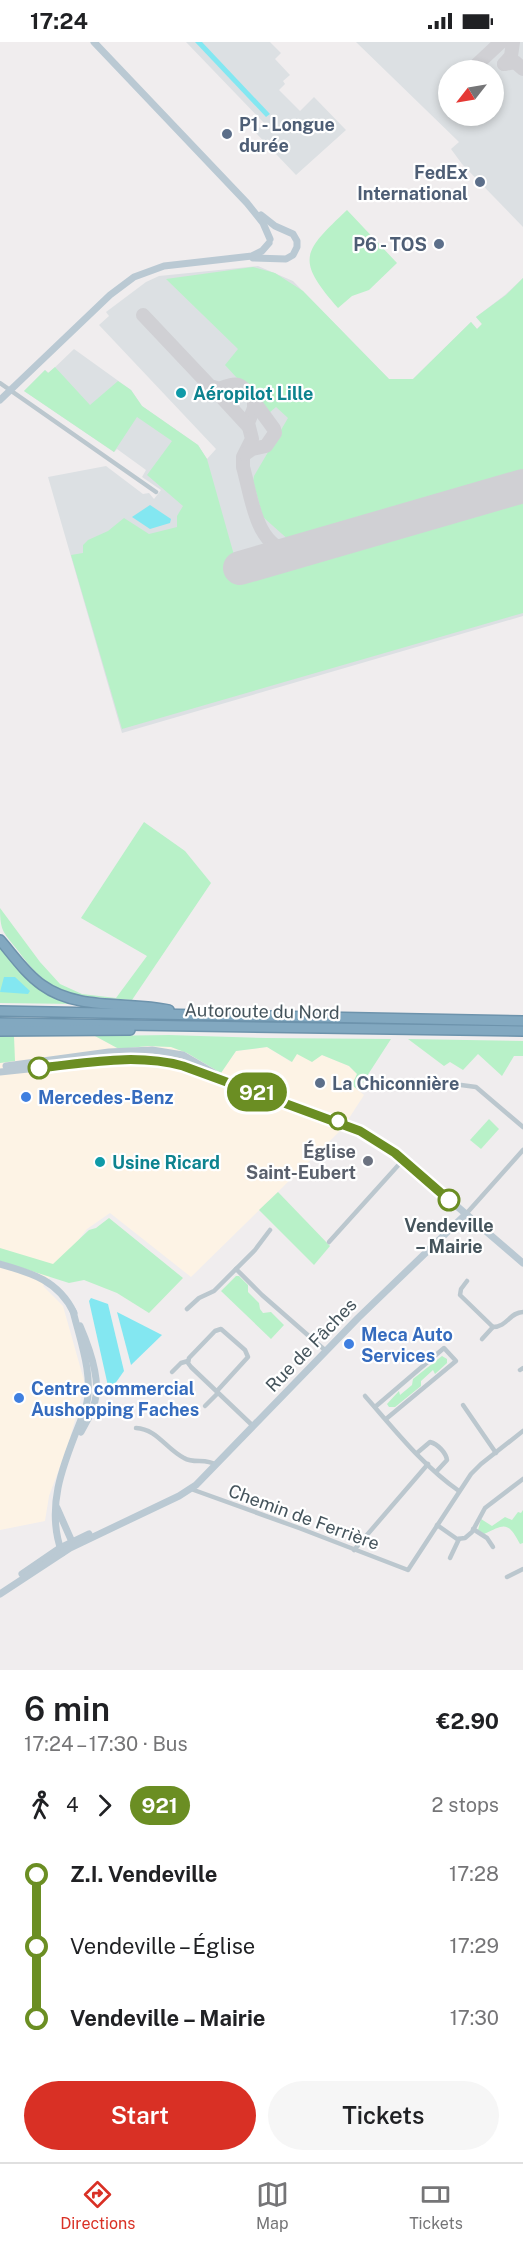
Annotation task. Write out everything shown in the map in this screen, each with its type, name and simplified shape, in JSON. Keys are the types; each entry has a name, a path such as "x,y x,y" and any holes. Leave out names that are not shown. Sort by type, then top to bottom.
{"highway":[{"path":"0,939 40,983 65,997 85,1002 156,1007 186,1014"},
{"name":"Autoroute du Nord","path":"0,1011 523,1021"},
{"name":"Autoroute du Nord","path":"0,1023 523,1032"},
{"path":"0,1031 148,1030 152,1026"}],"street":[{"path":"94,42 247,203 263,223 271,252 277,258"},
{"path":"234,258 288,258 297,249 296,238 290,232 273,225 247,203"},
{"path":"0,400 110,295 134,277 164,266 256,254 265,249 276,232 285,230"},
{"path":"0,383 156,492"},
{"path":"0,1070 109,1053 160,1051 183,1055 238,1085 357,1129 377,1140 523,1263"},
{"path":"461,1085 471,1085 477,1088 523,1127"},
{"path":"466,1214 523,1150"},
{"path":"517,1155 523,1160"},
{"path":"329,1242 403,1160"},
{"name":"Rue de Fâches","path":"0,1592 61,1550 191,1489 326,1351 466,1214"},
{"path":"187,1310 199,1298 212,1292 236,1269 255,1250 270,1230"},
{"path":"0,1264 46,1280 65,1297 87,1343 97,1393 95,1404 69,1453 58,1483 55,1525 61,1550"},
{"path":"236,1269 326,1351"},
{"path":"467,1281 460,1289 460,1295 493,1327"},
{"path":"482,1339 493,1327 501,1326 515,1313 523,1312"},
{"path":"172,1372 181,1363 188,1361 214,1331 219,1329 226,1332 245,1350 248,1355 246,1360 205,1406"},
{"path":"375,1407 444,1348 456,1361 386,1419"},
{"path":"188,1361 253,1426"},
{"path":"365,1396 417,1453 459,1491"},
{"path":"463,1406 496,1453"},
{"path":"136,1428 149,1431 184,1459 208,1461 216,1465"},
{"path":"523,1431 477,1468 437,1525 459,1539 467,1537 485,1508 523,1479"},
{"path":"417,1453 430,1442 435,1444 445,1454 447,1460 436,1472"},
{"path":"354,1550 428,1464"},
{"name":"Chemin de Ferrière","path":"191,1489 301,1528 408,1570 437,1525"},
{"path":"56,1505 73,1544"},
{"path":"473,1529 487,1539 493,1547"},
{"path":"450,1558 459,1539"},
{"path":"507,1577 523,1569"}],"shaded area":[{"path":"186,42 270,42 281,53 275,59 290,75 283,81 285,84 279,90 300,111 314,97 346,130 296,175 255,132 264,123"},
{"path":"356,42 523,42 523,227 462,164 451,149 459,142 443,126 504,126 504,60 438,60 438,122"},
{"path":"258,266 293,281 389,379 413,379 471,322 477,329 482,324 476,317 523,278 523,616 122,733 48,477 106,466 143,494 149,493 154,499 161,490 142,477 146,470 117,449 114,452 24,391 45,370 49,373 74,349 131,390 142,406 198,445 207,459 216,449 99,325 109,316 106,312 146,282 159,276"},
{"path":"14,1036 95,1036 119,1049 148,1046 171,1047 187,1053 221,1073 236,1051 267,1047 291,1062 297,1053 322,1055 349,1066 357,1074 352,1085 364,1095 342,1129 191,1277 110,1213 87,1229 43,1286 63,1306 85,1384 68,1445 49,1496 45,1521 0,1530 0,1063 14,1061"}],"green space":[{"path":"347,210 397,263 369,290 352,296 338,308 315,278 310,267 310,256 321,236"},
{"path":"253,267 275,273 303,291 389,379 413,379 471,322 477,329 482,324 476,317 506,295 523,278 523,474 291,542 263,517 253,481 288,418 276,407 269,413 225,365 238,349 166,279"},
{"path":"55,367 90,405 118,381 131,390 142,406 198,445 207,459 241,580 523,499 523,613 122,729 71,555 83,553 83,545 88,540 108,531 124,518 149,534 177,527 177,516 183,506 147,475 172,441 137,417 114,452 24,391 45,370 48,373"},
{"path":"144,822 185,851 211,883 132,1000 82,996 56,987 32,968 6,936 2,928 0,908 40,962 60,984 82,994 116,998 147,956 81,918"},
{"path":"0,944 19,966 78,1004 0,1003"},
{"path":"0,1036 14,1036 15,1061 0,1063"},
{"path":"95,1036 391,1039 358,1090 352,1085 357,1074 349,1066 322,1055 312,1062 297,1054 292,1062 267,1047 236,1051 221,1073 187,1053 171,1047 148,1046 119,1049"},
{"path":"408,1039 523,1041 523,1056 514,1056 502,1076 478,1054 463,1070 450,1062 444,1066"},
{"path":"489,1119 499,1129 481,1149 470,1140"},
{"path":"278,1192 330,1246 314,1265 259,1210"},
{"path":"109,1218 183,1278 149,1313 117,1293 84,1280 69,1283 0,1261 0,1248 53,1264 89,1230 96,1228"},
{"path":"236,1276 248,1285 248,1292 259,1303 263,1313 271,1312 284,1325 271,1339 221,1291"},
{"path":"442,1356 447,1359 447,1363 435,1374 433,1370 421,1381 421,1386 395,1407 389,1407 387,1404 399,1391 400,1395 412,1385 413,1379"},
{"path":"523,1510 523,1543 520,1544 506,1527 484,1534 478,1530 481,1519 492,1526 505,1517 512,1520 518,1512 521,1513"}],"water":[{"path":"195,42 202,42 270,114 266,117"},
{"path":"150,505 171,519 170,523 150,529 132,517"},
{"path":"4,977 15,977 30,991 28,994 0,992"},
{"path":"91,1298 108,1304 124,1371 112,1388 108,1386 89,1301"},
{"path":"117,1312 162,1335 131,1365"}],"taxiway":[{"path":"482,60 501,42"},
{"path":"504,64 511,56 513,42"},
{"path":"504,64 515,62 523,69"},
{"path":"143,315 210,386 219,389 239,385 254,399 254,408 248,423 252,439 243,457 243,467 253,507 263,532 271,542 281,549 294,553"},
{"path":"213,388 248,426"},
{"path":"245,454 252,449 266,446 275,433 255,403"}],"runway":[{"path":"240,568 523,486"}],"bus line":[{"name":"921","path":"39,1068 123,1059 149,1059 183,1066 346,1124 372,1137 395,1153 449,1200"}],"place":[{"name":"P1 - Longue durée","path":"227,134"},
{"name":"FedEx International","path":"480,182"},
{"name":"P6 - TOS","path":"439,244"},
{"name":"Aéropilot Lille","path":"181,393"},
{"name":"La Chiconnière","path":"320,1083"},
{"name":"Mercedes-Benz","path":"26,1097"},
{"name":"Église Saint-Eubert","path":"368,1161"},
{"name":"Usine Ricard","path":"100,1162"},
{"name":"Vendeville – Mairie","path":"449,1200"},
{"name":"Meca Auto Services","path":"349,1344"},
{"name":"Centre commercial Aushopping Faches","path":"19,1398"}]}
